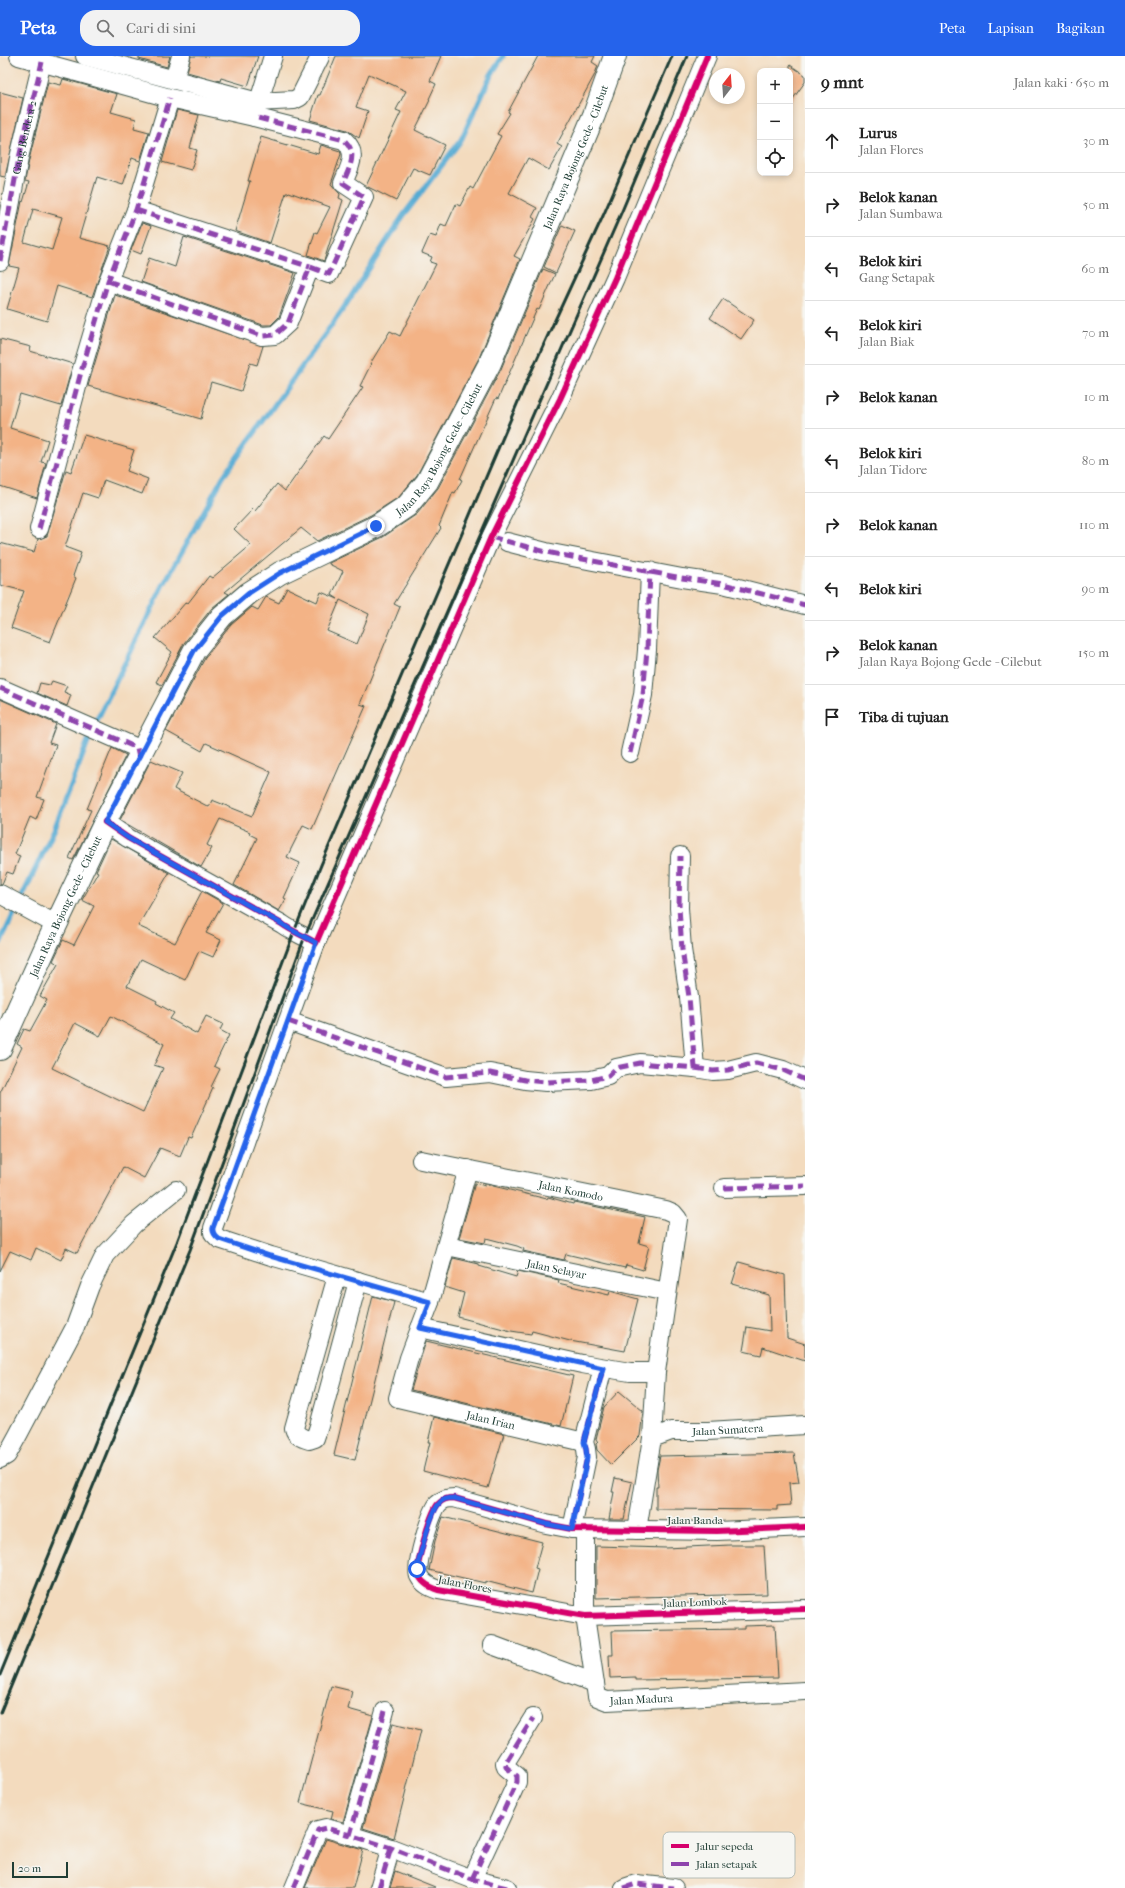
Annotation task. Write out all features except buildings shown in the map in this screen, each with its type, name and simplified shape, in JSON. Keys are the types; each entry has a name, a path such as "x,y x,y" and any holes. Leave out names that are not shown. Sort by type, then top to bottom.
{"main road":[{"name":"Jalan Raya Bojong Gede - Cilebut","path":"0,1049 52,922 194,651 222,616 249,593 280,573 376,526 407,506 427,482 490,363 594,115 614,56"}],"street":[{"path":"19,56 170,98 256,110 300,97 320,57"},
{"path":"174,80 181,56"},
{"path":"256,110 273,56"},
{"path":"430,1302 337,1276 219,1239 213,1233 213,1228 316,943 490,537 560,399 611,285 708,56"},
{"path":"93,57 174,80 344,140 352,150 353,157 343,183 364,197 330,274 136,210"},
{"name":"Gang Bendera 2","path":"0,261 19,158 42,62"},
{"path":"39,529 81,372 108,281 136,210 170,98"},
{"path":"108,281 262,336 275,335 288,323 310,267"},
{"path":"507,542 546,552 682,578 723,584 805,605"},
{"path":"630,753 643,695 647,650 650,571"},
{"path":"0,688 65,715 137,748 139,757"},
{"path":"105,822 128,838 316,943"},
{"path":"680,856 679,915 682,949 690,997 695,1068"},
{"path":"0,895 52,922"},
{"path":"288,1021 446,1077 490,1073 525,1080 546,1082 591,1080 608,1076 616,1068 640,1063 713,1071 728,1070 756,1063 783,1070 805,1080"},
{"name":"Jalan Komodo","path":"421,1160 666,1210 673,1213 678,1219 667,1292"},
{"path":"468,1170 430,1302 420,1328 603,1368 630,1372 656,1372"},
{"path":"724,1188 805,1186"},
{"path":"0,1459 7,1454 18,1435 75,1327 90,1286 105,1255 134,1224 176,1190"},
{"name":"Jalan Selayar","path":"447,1246 667,1292"},
{"path":"337,1276 294,1428 295,1433 300,1438 309,1440 315,1438 358,1281"},
{"path":"637,1530 652,1438 656,1372 667,1292"},
{"name":"Jalan Irian","path":"420,1328 409,1358 398,1398 584,1442"},
{"path":"584,1442 603,1368"},
{"name":"Jalan Sumatera","path":"652,1438 671,1431 708,1431 805,1425"},
{"name":"Jalan Madura","path":"584,1442 587,1458 579,1530 585,1616 597,1697 608,1701 805,1691"},
{"name":"Jalan Banda","path":"437,1506 444,1499 454,1498 546,1524 579,1530 717,1531 805,1527"},
{"name":"Jalan Flores","path":"437,1506 418,1561 418,1575 425,1585 438,1590 585,1616"},
{"name":"Jalan Lombok","path":"585,1616 805,1609"},
{"path":"492,1645 595,1683"},
{"path":"350,1835 385,1711"},
{"path":"472,1879 517,1782 517,1776 506,1767 505,1763 534,1718"},
{"path":"294,1888 318,1830 326,1828 391,1848 472,1879 507,1888"},
{"path":"379,1888 391,1848"},
{"path":"624,1888 636,1884 674,1888"}],"waterway":[{"path":"0,943 54,830 93,728 164,584 223,477 341,312 403,216 461,140 491,75 503,56"}],"railway":[{"path":"0,1675 177,1242 294,932 321,865 526,383 603,216 672,56"},
{"path":"0,1713 190,1250 305,936 622,211 687,56"}],"marked path":[{"path":"0,261 19,158 42,62"},
{"path":"39,529 81,372 108,281 136,210 170,98"},
{"path":"108,281 262,336 275,335 288,323 310,267 329,274 364,197 343,183 350,166 352,155 349,145 344,140 254,117"},
{"path":"136,210 310,267"},
{"path":"491,537 546,552 682,578 723,584 805,605"},
{"path":"630,753 643,695 647,650 650,571"},
{"path":"0,688 137,748 139,757"},
{"path":"288,1021 446,1077 490,1073 525,1080 546,1082 591,1080 608,1076 616,1068 640,1063 695,1068 679,908 680,856"},
{"path":"695,1068 713,1071 728,1070 756,1063 783,1070 805,1080"},
{"path":"724,1188 805,1186"},
{"path":"572,1529 587,1457 584,1442 603,1368"},
{"path":"385,1711 350,1835 391,1848 472,1879 507,1888"},
{"path":"472,1879 517,1782 517,1776 506,1767 505,1763 533,1718"},
{"path":"294,1888 318,1830 326,1828 350,1835"},
{"path":"379,1888 391,1848"},
{"path":"624,1888 636,1884 674,1888"}],"cycle path":[{"path":"105,822 128,838 316,943 491,537 560,399 615,278 707,56"},
{"path":"805,1527 717,1531 572,1529 546,1524 454,1498 449,1498 438,1504 431,1517 421,1551 418,1571 419,1576 425,1583 438,1590 585,1616 805,1609"}],"route":[{"path":"376,526 280,573 249,593 222,616 194,651 105,822 128,838 316,943 213,1228 213,1233 219,1239 270,1256 430,1302 420,1328 603,1368 584,1442 587,1458 572,1529 546,1524 454,1498 444,1499 437,1506 422,1547 417,1569"}]}
